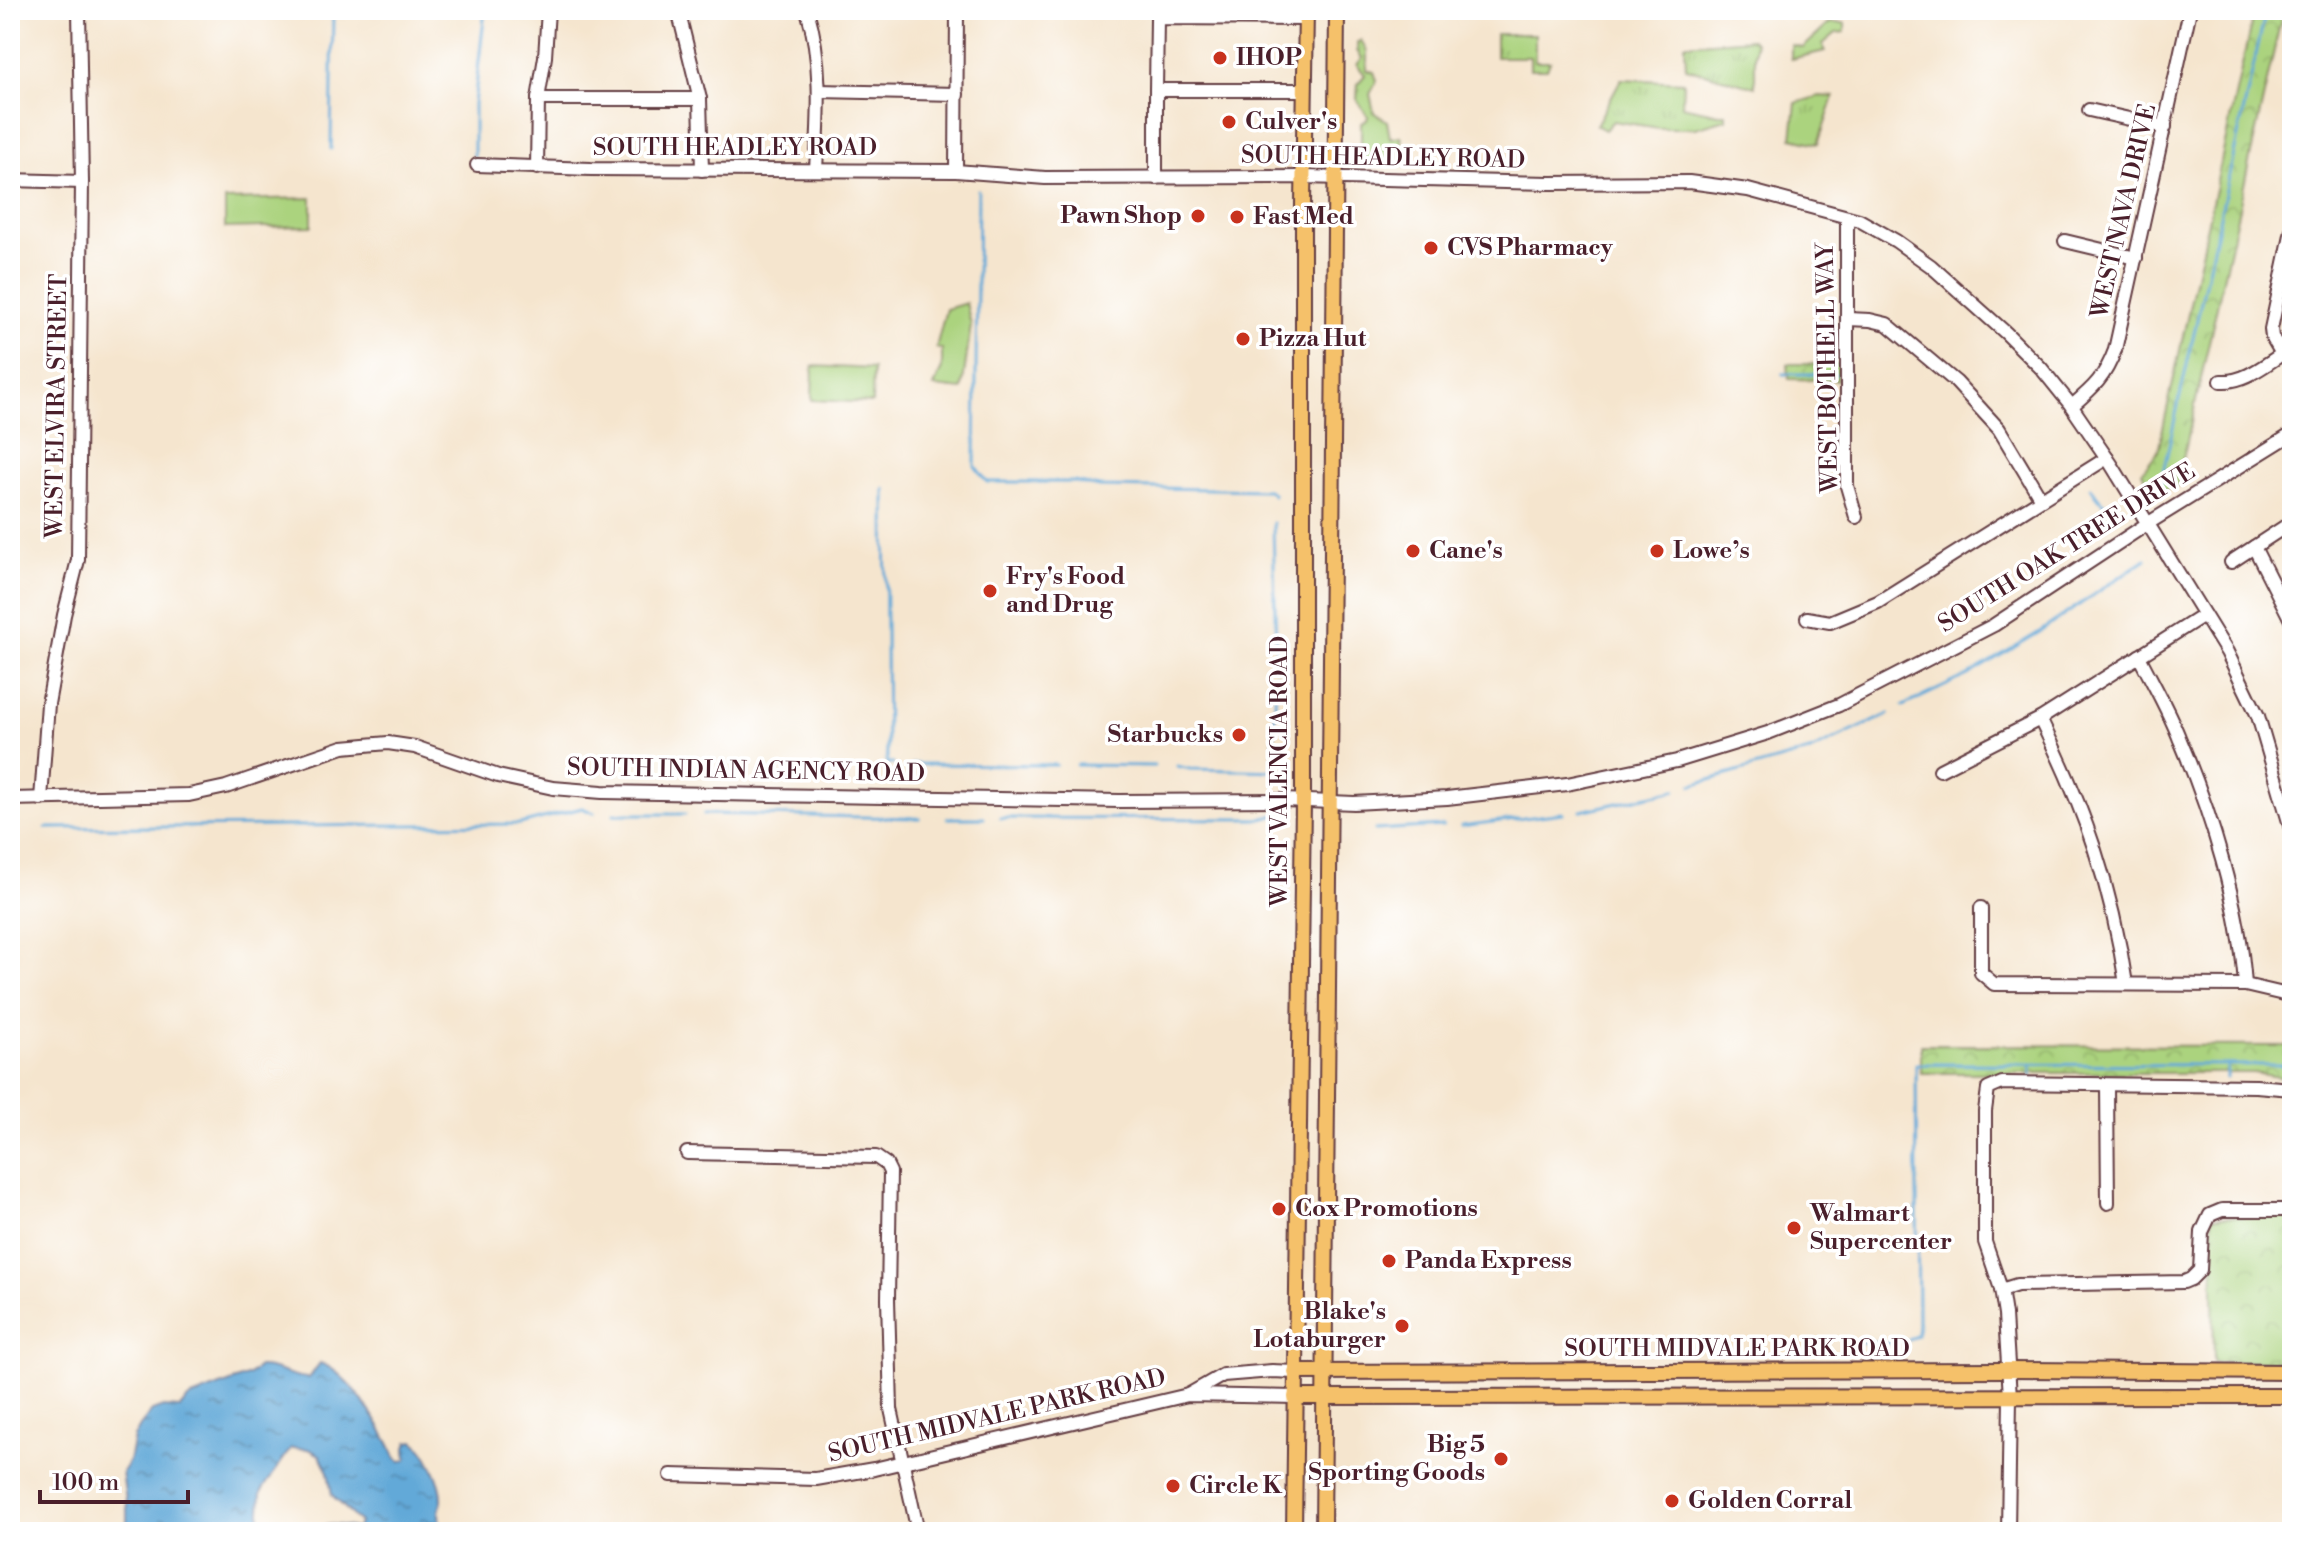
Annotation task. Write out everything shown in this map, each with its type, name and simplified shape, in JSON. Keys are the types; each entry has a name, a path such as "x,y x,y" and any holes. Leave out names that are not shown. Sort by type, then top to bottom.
{"main road":[{"name":"WEST VALENCIA ROAD","path":"1323,1532 1337,10"},
{"name":"WEST VALENCIA ROAD","path":"1294,1532 1303,801 1306,14"},
{"path":"1303,518 1332,520"},
{"path":"1299,1077 1327,1078"},
{"name":"SOUTH MIDVALE PARK ROAD","path":"1295,1372 2009,1383 2292,1396"},
{"name":"SOUTH MIDVALE PARK ROAD","path":"1295,1397 2009,1383 2292,1372"}],"street":[{"name":"WEST ELVIRA STREET","path":"41,799 48,704 64,615 78,560 82,182 79,10"},
{"path":"537,168 538,99 548,10"},
{"path":"678,10 700,99 702,170"},
{"path":"807,10 814,35 819,91 816,169"},
{"path":"956,171 957,10"},
{"name":"WEST NAVA DRIVE","path":"2072,406 2099,383 2115,350 2190,10"},
{"path":"1156,178 1157,14 1306,14"},
{"path":"1156,90 1305,90"},
{"path":"819,91 957,94"},
{"path":"538,99 700,99"},
{"path":"2089,110 2165,127"},
{"name":"SOUTH HEADLEY ROAD","path":"477,165 956,171 1045,178 1303,177 1550,183 1689,182 1748,190 1859,220 1931,266 2006,333 2041,368 2072,406 2227,652 2258,716 2292,832"},
{"path":"10,180 82,182"},
{"name":"WEST BOTHELL WAY","path":"1847,217 1847,486 1856,517"},
{"path":"2221,381 2241,379 2287,351 2272,337 2271,329 2292,230"},
{"path":"2065,241 2136,258"},
{"path":"1848,319 1887,324 1956,382 1999,429 2041,499"},
{"name":"SOUTH OAK TREE DRIVE","path":"1303,801 1354,803 1447,798 1567,784 1677,761 1768,733 1839,705 1994,625 2147,524 2292,434"},
{"path":"1807,618 1830,622 1878,602 2107,458"},
{"path":"2231,562 2292,522"},
{"path":"2254,547 2292,622"},
{"path":"1940,770 2040,719 2204,615"},
{"path":"2139,656 2180,739 2213,832 2235,915 2245,985"},
{"path":"2040,719 2067,775 2098,857 2119,938 2126,984"},
{"name":"SOUTH INDIAN AGENCY ROAD","path":"10,799 189,795 226,787 343,747 388,743 415,747 498,776 553,788 602,792 1303,801"},
{"path":"1981,908 1981,973 1994,984 2245,985 2292,996"},
{"path":"2008,1532 2009,1383 2005,1315 2001,1290 1985,1242 1985,1111 1988,1089 2002,1083 2292,1089"},
{"path":"2107,1086 2108,1203"},
{"path":"687,1153 876,1157 886,1164 890,1172 888,1299 891,1409 918,1532"},
{"path":"2001,1290 2017,1285 2184,1282 2200,1270 2202,1232 2210,1215 2222,1210 2292,1210"},
{"name":"SOUTH MIDVALE PARK ROAD","path":"1188,1395 1223,1375 1295,1372"},
{"name":"SOUTH MIDVALE PARK ROAD","path":"671,1475 816,1479 903,1462 1188,1395 1295,1397"}],"green space":[{"path":"2254,10 2283,10 2177,486 2154,492 2142,472 2158,451"},
{"path":"1830,23 1845,23 1845,32 1836,33 1823,44 1825,51 1791,59 1791,45 1803,48"},
{"path":"1496,34 1535,34 1535,61 1550,61 1547,69 1530,69 1530,57 1496,57"},
{"path":"1751,39 1755,43 1755,87 1686,68 1685,44"},
{"path":"1361,40 1367,51 1367,70 1374,72 1377,81 1370,94 1374,112 1387,121 1390,138 1401,136 1403,146 1393,151 1388,161 1361,159 1361,123 1368,116 1357,100 1358,83 1365,75 1357,65 1362,58 1357,51 1357,43"},
{"path":"1621,79 1683,82 1682,106 1726,114 1726,119 1695,128 1659,128 1613,121 1605,130 1596,125"},
{"path":"1819,96 1834,97 1818,144 1792,138 1796,103"},
{"path":"312,198 312,226 225,228 225,200"},
{"path":"966,303 971,325 962,390 934,387 942,368 942,349 936,348 946,309"},
{"path":"1788,364 1838,364 1837,380 1789,379"},
{"path":"813,366 873,369 872,403 812,400"},
{"path":"1921,1045 2292,1046 2292,1079 2253,1073 1921,1073"},
{"path":"2292,1216 2292,1361 2214,1362 2212,1217"}],"water":[{"path":"320,1363 354,1390 396,1458 407,1460 408,1442 414,1441 429,1459 442,1493 440,1532 300,1532 328,1525 357,1529 359,1522 332,1495 328,1472 320,1455 309,1449 291,1448 261,1492 259,1532 127,1532 122,1472 129,1461 134,1437 152,1411 163,1407 180,1408 189,1398 249,1375 259,1367 309,1378"}],"waterway":[{"path":"331,149 333,10"},
{"path":"474,155 474,104 485,10"},
{"path":"2158,495 2266,10"},
{"path":"978,190 975,466 987,482 1074,482 1099,487 1268,490 1273,495"},
{"path":"1783,374 1835,374"},
{"path":"2151,489 2162,477"},
{"path":"2091,487 2105,504 2118,508"},
{"path":"885,489 887,764 893,764"},
{"path":"1273,523 1276,652"},
{"path":"1903,706 1968,675 2038,633 2146,559"},
{"path":"1273,770 1276,674"},
{"path":"1692,785 1810,751 1889,714"},
{"path":"913,764 1056,765"},
{"path":"1077,765 1154,766"},
{"path":"1177,766 1283,771"},
{"path":"1581,811 1676,790"},
{"path":"46,828 520,824 582,808 594,813"},
{"path":"1461,826 1563,813"},
{"path":"614,814 685,814"},
{"path":"704,814 920,818"},
{"path":"1000,818 1261,819 1277,815"},
{"path":"947,818 984,818"},
{"path":"1375,830 1443,826"},
{"path":"1909,1340 1917,1335 1918,1324 1916,1064 2292,1065"},
{"path":"2031,1064 2031,1079"},
{"path":"2227,1066 2227,1078"},
{"path":"1845,1343 1892,1343"}],"place":[{"name":"IHOP","path":"1220,58"},
{"name":"Culver's","path":"1229,122"},
{"name":"Pawn Shop","path":"1198,216"},
{"name":"Fast Med","path":"1237,217"},
{"name":"CVS Pharmacy","path":"1431,248"},
{"name":"Pizza Hut","path":"1243,339"},
{"name":"Cane's","path":"1413,551"},
{"name":"Lowe’s","path":"1657,551"},
{"name":"Fry's Food and Drug","path":"990,591"},
{"name":"Starbucks","path":"1239,735"},
{"name":"Cox Promotions","path":"1279,1209"},
{"name":"Walmart Supercenter","path":"1794,1228"},
{"name":"Panda Express","path":"1389,1261"},
{"name":"Blake's Lotaburger","path":"1402,1326"},
{"name":"Big 5 Sporting Goods","path":"1501,1459"},
{"name":"Circle K","path":"1173,1486"},
{"name":"Golden Corral","path":"1672,1501"}]}
